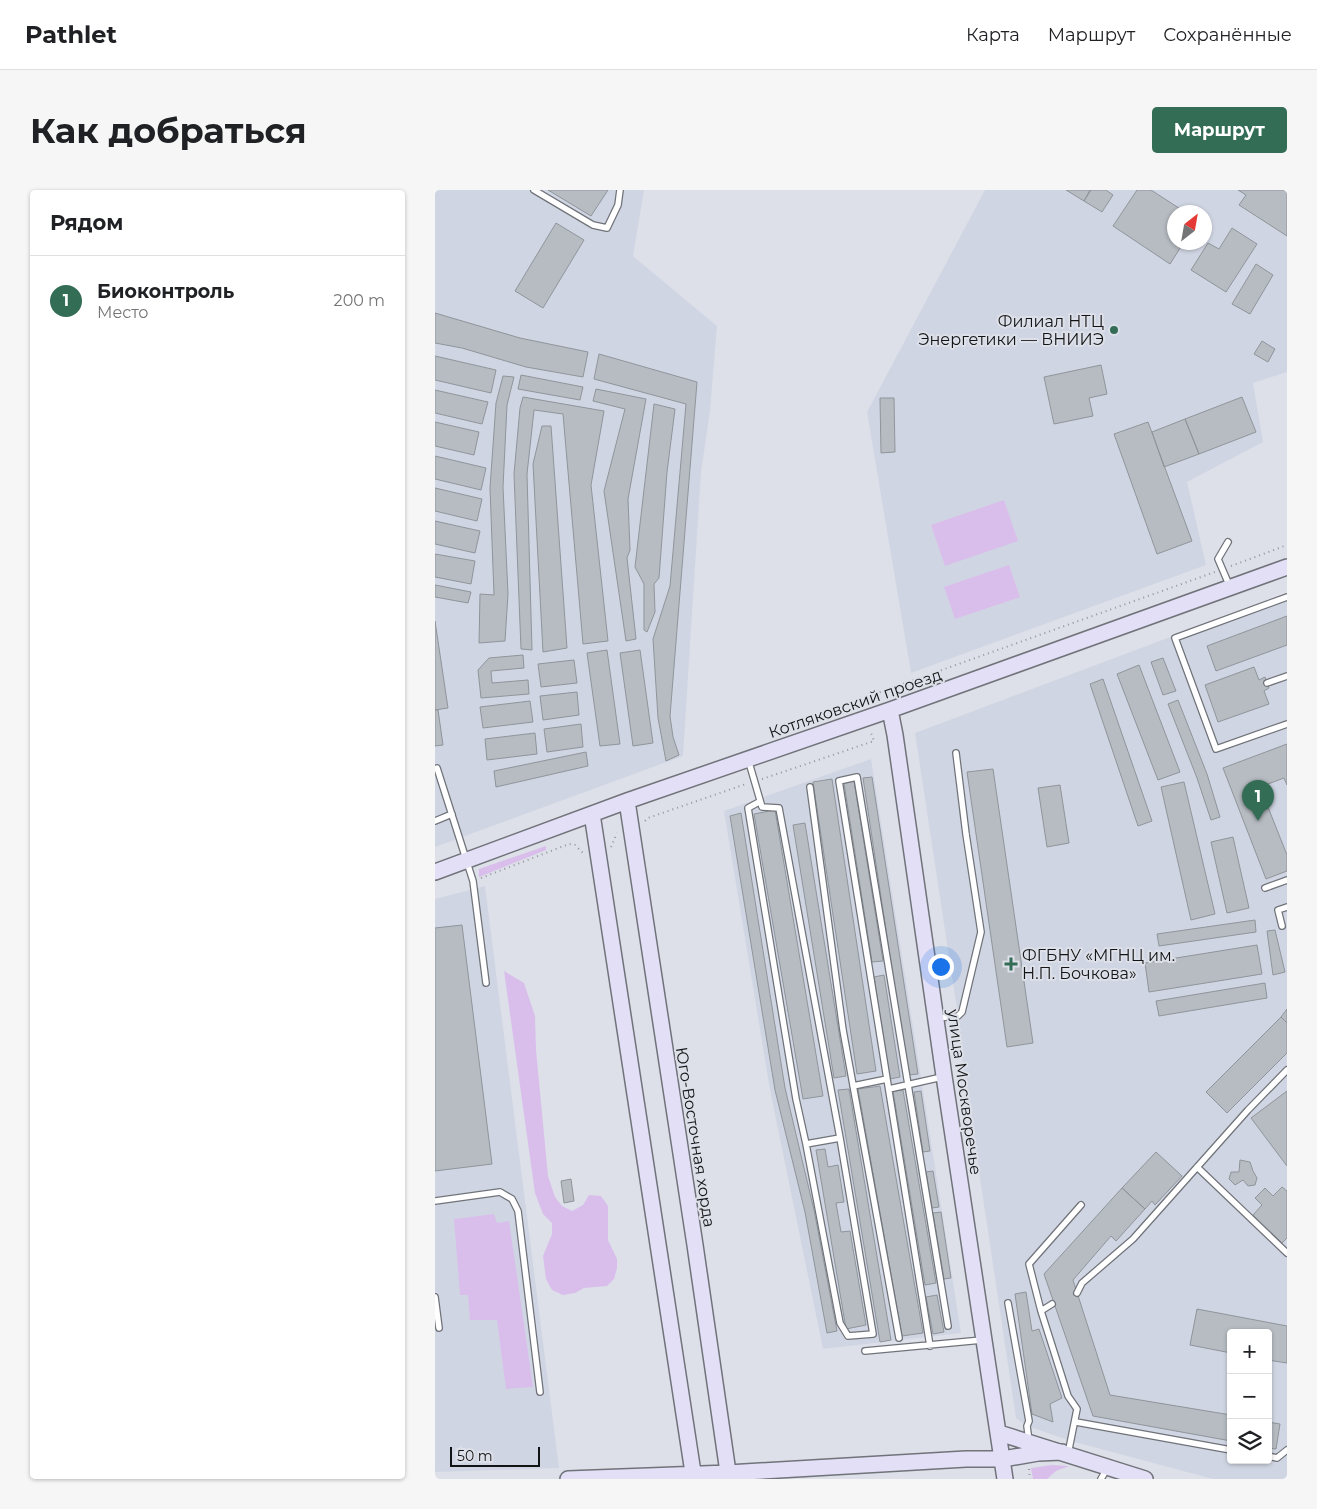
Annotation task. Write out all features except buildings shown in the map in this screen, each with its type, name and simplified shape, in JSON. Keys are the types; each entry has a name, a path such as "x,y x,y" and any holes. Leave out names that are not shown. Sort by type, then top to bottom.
{"main road":[{"name":"Котляковский проезд","path":"435,872 627,801 890,710 1287,567"},
{"name":"улица Москворечье","path":"890,710 897,744 944,1076 1005,1479"},
{"name":"Юго-Восточная хорда","path":"627,801 729,1476"},
{"path":"592,814 693,1476"},
{"path":"999,1433 1065,1453 1104,1473 1145,1479"},
{"path":"568,1479 729,1476 966,1459 1003,1459 1038,1453 1065,1453"}],"lane":[{"path":"534,190 593,225 607,228 618,205 620,190"},
{"path":"1228,542 1218,559 1230,587"},
{"path":"1287,597 1175,638 1216,750 1287,724"},
{"path":"1267,683 1287,676"},
{"path":"937,1018 958,1016 962,1012 981,932 956,753"},
{"path":"748,759 762,807 779,808 841,1138 873,1334 848,1336 840,1323 796,1099 748,808 759,802"},
{"path":"437,768 473,881 486,983"},
{"path":"930,1346 839,781 857,777 948,1326"},
{"path":"809,787 843,1030 899,1338"},
{"path":"435,821 452,814"},
{"path":"1265,888 1287,880"},
{"path":"1282,926 1278,910 1287,907"},
{"path":"1077,1293 1082,1283 1133,1239 1248,1110 1287,1070"},
{"path":"889,1089 944,1076"},
{"path":"853,1086 887,1078"},
{"path":"806,1144 841,1138"},
{"path":"1197,1167 1287,1253"},
{"path":"435,1201 500,1192 512,1199 518,1211 540,1392"},
{"path":"1065,1453 1077,1409 1068,1396 1041,1311 1029,1264 1081,1205"},
{"path":"435,1297 439,1328"},
{"path":"1008,1303 1029,1421 1027,1426 1029,1442"},
{"path":"1041,1311 1052,1304"},
{"path":"865,1351 985,1340"},
{"path":"1075,1422 1227,1449"},
{"path":"1272,1457 1277,1458 1287,1450"}],"path":[{"path":"611,848 618,831"},
{"path":"551,843 553,850"},
{"path":"473,881 569,844 575,845 584,854 586,860"},
{"path":"1029,1469 1030,1479"}],"shaded area":[{"path":"435,190 644,190 633,256 717,326 710,411 701,472 683,756 435,847"},
{"path":"985,190 1287,190 1287,372 1253,383 1263,442 1187,482 1206,565 911,673 867,412"},
{"path":"1004,500 1018,541 945,566 931,525"},
{"path":"1009,565 1020,597 955,619 944,587"},
{"path":"1287,593 1287,1479 1213,1479 1071,1441 1027,1426 1016,1418 962,1058 958,1016 915,733"},
{"path":"871,759 961,1333 823,1349 770,1090 724,811"},
{"path":"546,846 546,850 479,877 479,869"},
{"path":"485,886 559,1468 435,1472 435,899"},
{"path":"504,971 524,983 535,1016 536,1050 548,1176 555,1197 562,1206 572,1211 583,1205 589,1195 601,1196 608,1206 608,1240 617,1259 617,1268 614,1279 607,1286 584,1288 575,1293 563,1295 552,1290 546,1279 543,1256 552,1234 552,1223 543,1214 535,1193"},
{"path":"494,1214 497,1223 509,1221 533,1387 506,1389 497,1320 470,1320 468,1295 460,1295 454,1219"},
{"path":"1052,1465 1069,1466 1056,1471 1047,1479 1033,1479 1031,1468"}],"place":[{"name":"Филиал НТЦ Энергетики — ВНИИЭ","path":"1114,330"},
{"name":"Биоконтроль","path":"1258,821"},
{"name":"ФГБНУ «МГНЦ им. Н.П. Бочкова»","path":"1011,964"}]}
